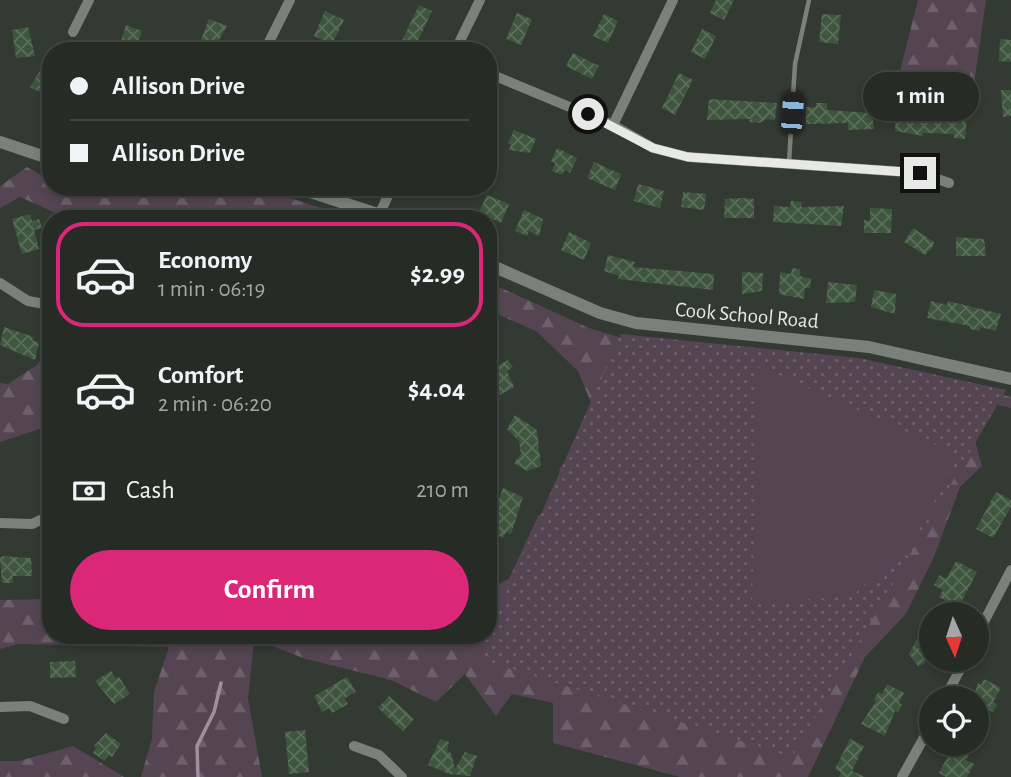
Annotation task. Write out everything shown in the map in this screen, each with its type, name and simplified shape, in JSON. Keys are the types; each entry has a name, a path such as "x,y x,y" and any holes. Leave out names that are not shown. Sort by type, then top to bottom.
{"street":[{"path":"73,32 89,0"},
{"path":"269,42 290,0"},
{"path":"459,42 480,0"},
{"path":"613,125 673,0"},
{"path":"497,77 613,125 653,148 688,157 920,173 949,183"},
{"path":"0,142 42,156"},
{"path":"323,196 367,210"},
{"name":"Cook School Road","path":"497,268 589,308 636,323 869,347 1011,379"},
{"path":"0,283 27,300 42,303"},
{"path":"0,523 32,524 42,519"},
{"path":"989,612 1011,570"},
{"path":"0,707 30,706 64,719"},
{"path":"355,746 379,755 402,777"},
{"path":"902,777 919,747"}],"lane":[{"path":"789,162 795,64 809,0"}],"green space":[{"path":"918,0 986,0 973,91 896,87"},
{"path":"27,167 42,176 42,196 287,197 327,210 49,210 20,197 0,208 0,186"},
{"path":"497,286 589,328 628,340 950,380 1011,397 1011,408 983,401 971,426 982,466 960,487 934,557 906,614 865,657 808,777 680,777 553,743 553,703 512,694 496,716 465,674 436,702 391,680 306,659 267,644 497,644 497,585 509,579 538,516 555,503 560,467 581,467 596,415 578,371 536,331 497,314"},
{"path":"621,334 859,358 1006,390 792,757 477,658 483,644 497,644 497,613"},
{"path":"42,358 42,428 0,442 0,383 8,384 37,365"},
{"path":"759,366 959,455 909,549 850,597 752,602"},
{"path":"42,599 42,644 254,644 248,699 262,777 141,777 152,738 154,692 169,647 18,644 0,649 0,600"},
{"path":"73,746 124,777 0,777 0,761 19,761"}],"building":[{"path":"716,0 734,0 724,20 710,13"},
{"path":"419,5 432,11 417,42 401,42"},
{"path":"325,11 344,20 333,42 314,36"},
{"path":"517,13 532,19 521,45 506,39"},
{"path":"604,14 618,21 608,43 593,36"},
{"path":"822,14 841,15 838,44 819,42"},
{"path":"209,19 227,26 218,42 200,42"},
{"path":"126,25 142,31 139,42 121,42"},
{"path":"28,27 35,56 16,58 12,30"},
{"path":"702,29 716,36 705,59 691,52"},
{"path":"1000,39 1011,40 1011,62 999,61"},
{"path":"573,53 599,66 592,79 566,66"},
{"path":"41,69 42,70 42,93 30,87"},
{"path":"679,73 693,80 675,115 662,108"},
{"path":"1001,90 1011,90 1011,116 1003,117"},
{"path":"709,99 777,103 775,120 766,119 760,123 749,122 750,119 707,120"},
{"path":"816,103 827,103 827,110 872,113 874,129 848,130 848,123 806,124 806,107 816,107"},
{"path":"896,114 967,118 965,139 954,138 954,134 923,133 923,136 895,131"},
{"path":"514,130 536,139 530,153 509,150 511,145 508,143"},
{"path":"557,148 577,158 570,173 565,170 562,175 552,171 555,163 551,161"},
{"path":"594,162 621,174 615,190 587,178"},
{"path":"638,184 664,191 660,208 634,201"},
{"path":"683,192 706,194 704,210 681,207"},
{"path":"487,196 509,204 501,223 497,221 497,210 480,210"},
{"path":"725,199 754,199 754,218 724,218"},
{"path":"791,201 802,202 801,207 844,206 841,226 773,222 774,206 790,207"},
{"path":"870,208 892,209 891,233 864,233 864,220 870,221"},
{"path":"524,210 543,219 539,236 529,231 527,236 515,231"},
{"path":"30,214 32,221 39,219 42,228 34,230 39,249 22,254 12,219"},
{"path":"913,228 934,242 925,255 904,242"},
{"path":"569,232 591,243 584,260 561,250"},
{"path":"956,237 984,239 986,256 956,256"},
{"path":"608,255 635,262 633,267 714,274 713,290 618,279 619,276 604,271"},
{"path":"792,268 800,269 800,276 811,279 810,288 805,288 804,299 779,294 780,272 791,274"},
{"path":"742,272 763,273 762,291 742,294"},
{"path":"828,282 857,285 855,302 826,303"},
{"path":"874,290 896,294 895,314 871,307"},
{"path":"931,301 947,305 948,301 1001,314 996,331 980,327 980,331 970,329 970,326 927,318"},
{"path":"4,327 34,337 32,340 39,343 35,360 0,345"},
{"path":"508,360 513,367 507,371 514,387 497,397 497,364"},
{"path":"515,415 537,430 541,466 527,471 514,463 521,454 519,441 507,429"},
{"path":"503,488 523,497 511,534 506,532 503,538 497,535 497,504"},
{"path":"996,492 1011,500 1011,507 993,538 976,529"},
{"path":"0,558 31,558 32,576 13,576 13,583 2,583"},
{"path":"956,561 977,572 961,602 948,602 939,597 943,590 934,585 939,575 946,579"},
{"path":"919,635 919,666 909,654"},
{"path":"75,661 76,677 50,678 50,662"},
{"path":"111,671 116,679 119,677 130,694 114,704 95,681"},
{"path":"347,677 356,692 345,698 348,704 332,713 329,708 322,712 314,696"},
{"path":"984,679 1001,688 993,702 997,704 993,712 989,710 989,686 977,686 978,683 981,685"},
{"path":"887,684 904,693 899,703 902,705 898,712 895,711 885,736 861,724 876,701 874,700 878,692 882,694"},
{"path":"389,696 414,719 403,731 378,708"},
{"path":"305,730 309,772 289,774 285,732"},
{"path":"106,733 121,744 112,757 109,755 105,761 93,753 96,748 94,746"},
{"path":"440,739 449,742 447,751 451,753 455,769 465,752 477,756 470,776 449,774 428,765"},
{"path":"850,739 864,746 852,771 865,777 839,777 841,772 835,769"},
{"path":"948,756 968,756 966,760 974,764 967,777 946,777 939,773"}],"waterway":[{"path":"198,777 197,746 214,712 221,683"}],"route":[{"path":"588,114 653,148 688,157 920,173"}]}
